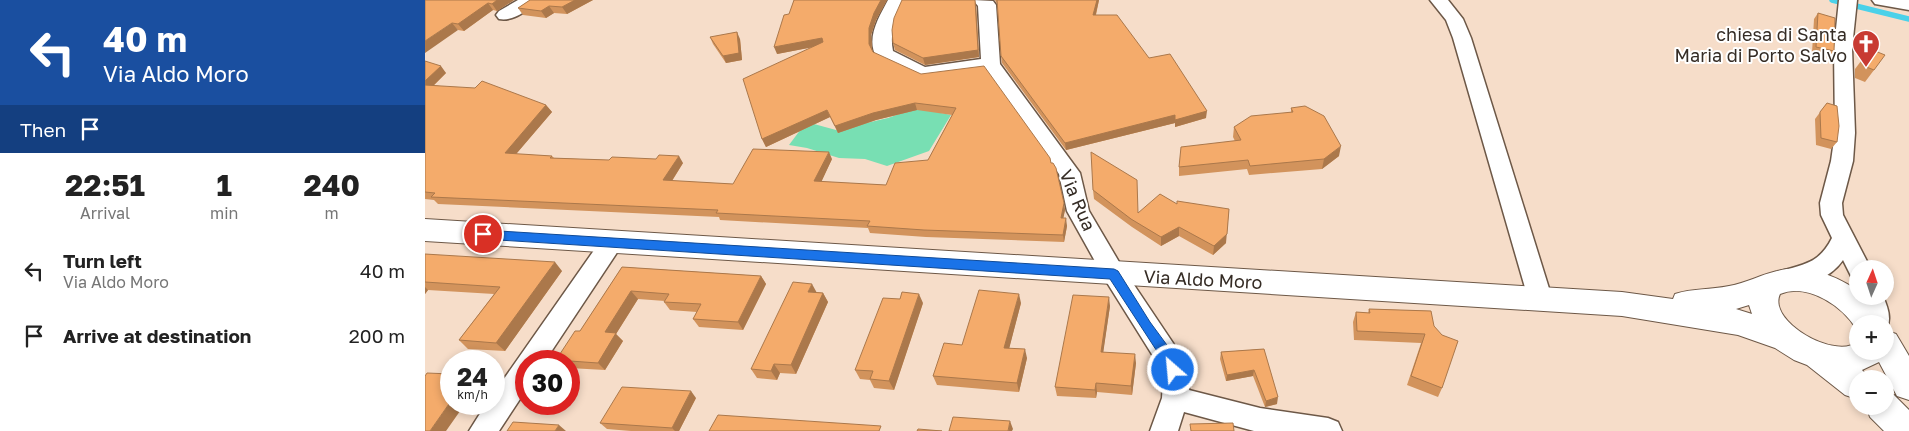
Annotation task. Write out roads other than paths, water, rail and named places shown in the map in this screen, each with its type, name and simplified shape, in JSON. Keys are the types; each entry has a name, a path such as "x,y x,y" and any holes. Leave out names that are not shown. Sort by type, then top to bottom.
{"street":[{"path":"505,15 531,0"},
{"path":"897,0 887,18 881,37 884,54 923,73 991,64 987,5 982,0"},
{"path":"1439,0 1454,19 1462,38 1540,298"},
{"path":"1881,0 1909,5"},
{"path":"1848,5 1843,48 1845,133 1842,162 1831,203 1832,215 1855,260"},
{"name":"Via Rua","path":"991,64 1069,173 1078,211 1114,274 1170,360 1176,380 1175,398 1164,431"},
{"name":"Via Aldo Moro","path":"425,230 1622,304"},
{"path":"1622,304 1711,301 1749,295 1822,268 1831,260 1844,236"},
{"path":"538,350 612,242"},
{"path":"1788,339 1770,321 1763,303 1777,284 1809,281 1833,290 1866,315"},
{"path":"1622,304 1732,321 1788,339 1817,355 1849,379"},
{"path":"1817,355 1849,360"},
{"path":"1894,359 1909,386"},
{"path":"483,431 515,384"},
{"path":"1175,398 1260,420 1328,431"},
{"path":"1891,415 1907,431"}],"waterway":[{"path":"1832,0 1909,19"}],"place":[{"name":"chiesa di Santa Maria di Porto Salvo","path":"1866,68"}]}
